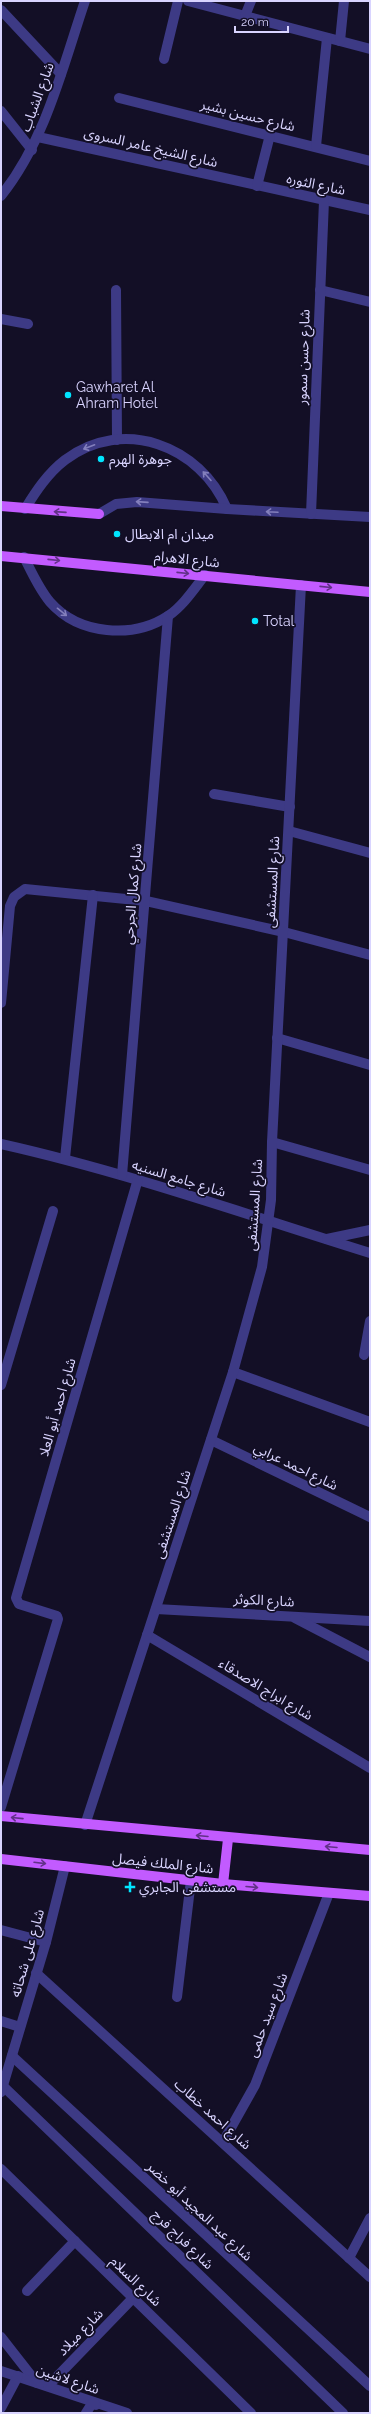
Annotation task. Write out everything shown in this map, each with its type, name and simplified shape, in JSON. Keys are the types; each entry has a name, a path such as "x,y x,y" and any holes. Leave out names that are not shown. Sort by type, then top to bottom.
{"main road":[{"path":"1,506 99,514"},
{"name":"شارع الاهرام","path":"1,556 24,557 370,592"},
{"path":"1,1816 85,1825 370,1850"},
{"path":"223,1884 228,1838"},
{"name":"شارع الملك فيصل","path":"1,1859 223,1884 370,1896"}],"street":[{"name":"شارع الشباب","path":"1,196 32,150 38,137 61,74 84,1"},
{"path":"164,59 178,1"},
{"path":"188,1 370,49"},
{"path":"245,16 251,1"},
{"path":"340,41 344,1"},
{"path":"1,10 61,74"},
{"path":"316,146 327,38"},
{"name":"شارع حسين بشير","path":"120,98 316,146 370,161"},
{"path":"1,111 32,150"},
{"path":"257,186 270,135"},
{"name":"شارع الشيخ عامر السروى","path":"38,137 257,186"},
{"name":"شارع الثوره","path":"257,186 370,210"},
{"name":"شارع حسن سمور","path":"311,514 324,201"},
{"path":"116,290 117,440"},
{"path":"320,290 370,302"},
{"path":"1,319 28,324"},
{"path":"25,509 40,485 66,459 99,443 117,440 138,440 159,444 178,452 196,464 211,479 227,509"},
{"path":"99,514 116,504 126,502 370,517"},
{"path":"24,557 38,586 51,603 68,616 87,626 108,630 128,630 149,625 168,616 181,605 205,575"},
{"name":"شارع المستشفى","path":"85,1825 233,1372 262,1267 269,1221 277,1038 302,585"},
{"name":"شارع كمال الجرحي","path":"122,1175 146,901 168,616"},
{"path":"214,794 290,807"},
{"path":"289,831 370,853"},
{"path":"1,1003 10,906 17,894 25,889 146,901 284,932 370,955"},
{"path":"65,1158 93,895"},
{"path":"277,1038 370,1065"},
{"path":"272,1142 370,1170"},
{"name":"شارع جامع السنيه","path":"1,1144 65,1158 370,1253"},
{"name":"شارع احمد أبو العلا","path":"1,1807 58,1619 56,1616 19,1604 16,1598 138,1180"},
{"path":"1,1385 53,1211"},
{"path":"325,1239 370,1230"},
{"path":"364,1355 370,1321"},
{"path":"233,1372 370,1422"},
{"name":"شارع احمد عرابي","path":"211,1440 370,1517"},
{"name":"شارع الكوثر","path":"156,1608 370,1620"},
{"path":"292,1616 370,1658"},
{"name":"شارع ابراج الاصدقاء","path":"147,1635 370,1768"},
{"name":"شارع على شحاته","path":"2,2089 46,1942 65,1866"},
{"path":"177,1997 192,1880"},
{"name":"شارع سيد حلمى","path":"223,2142 255,2085 329,1893"},
{"path":"1,1930 46,1942"},
{"name":"شارع احمد خطاب","path":"36,1973 370,2277"},
{"path":"1,2021 20,2027"},
{"name":"شارع عبد المجيد أبو خضر","path":"12,2056 370,2386"},
{"name":"شارع فراج فرج","path":"2,2089 343,2413"},
{"name":"شارع السلام","path":"1,2169 251,2413"},
{"path":"349,2258 370,2218"},
{"path":"27,2292 75,2241"},
{"name":"شارع ميلاد","path":"48,2386 133,2298"},
{"path":"1,2337 37,2383"},
{"name":"شارع لاشين","path":"1,2371 127,2413"},
{"path":"1,2408 18,2376"},
{"path":"86,2413 93,2402 106,2413"}],"place":[{"name":"Gawharet Al Ahram Hotel","path":"68,395"},
{"name":"جوهرة الهرم","path":"101,459"},
{"name":"ميدان ام الابطال","path":"117,534"},
{"name":"Total","path":"255,621"},
{"name":"مستشفى الجابري","path":"130,1887"}]}
